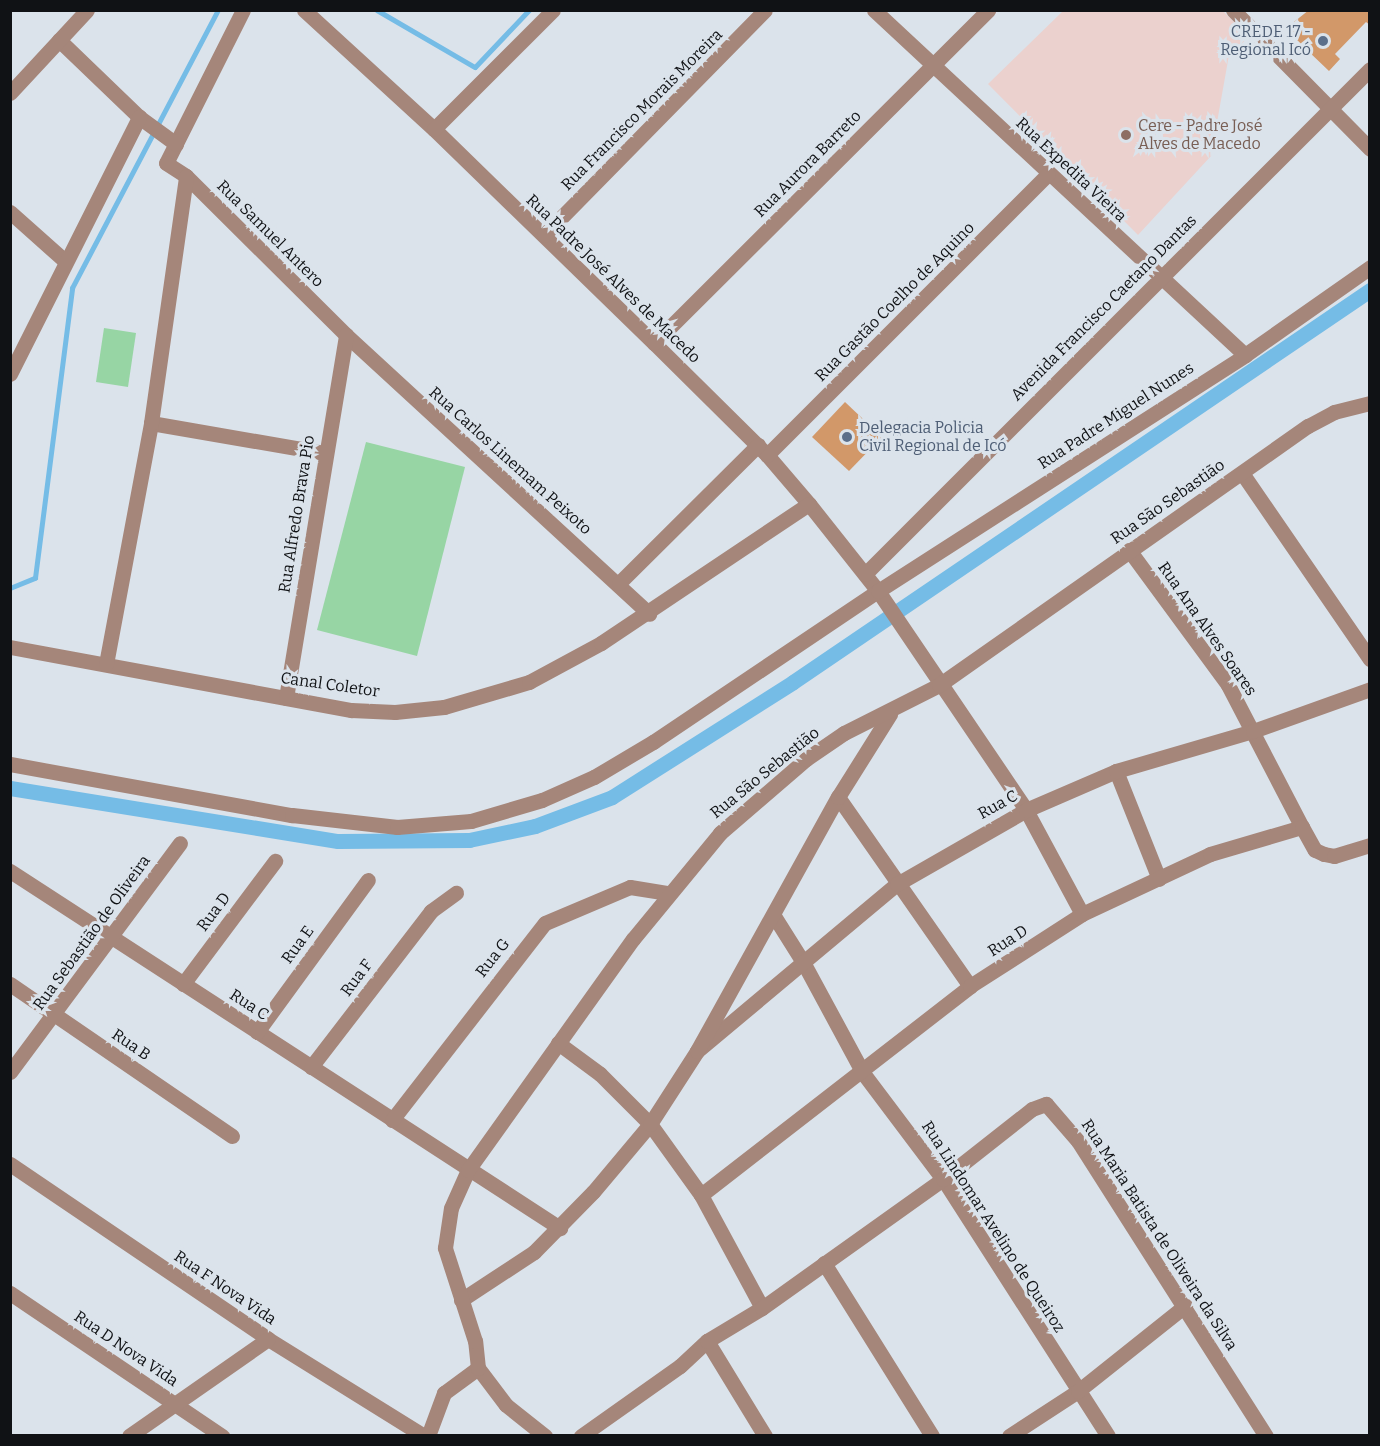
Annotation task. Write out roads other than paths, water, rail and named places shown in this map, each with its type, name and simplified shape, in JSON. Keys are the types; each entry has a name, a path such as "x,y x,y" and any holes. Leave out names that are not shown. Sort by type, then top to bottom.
{"street":[{"path":"10,93 87,10"},
{"path":"59,40 142,120 172,141 243,10"},
{"name":"Rua Padre José Alves de Macedo","path":"304,10 434,129 654,343 762,450 809,504 865,573 1026,810 1082,915"},
{"path":"434,129 553,10"},
{"name":"Rua Francisco Morais Moreira","path":"544,236 765,10"},
{"name":"Rua Expedita Vieira","path":"874,10 1048,174 1245,354"},
{"name":"Rua Aurora Barreto","path":"654,343 988,10"},
{"path":"1238,12 1370,149"},
{"name":"Avenida Francisco Caetano Dantas","path":"865,573 1370,69"},
{"path":"10,374 65,261 142,120"},
{"name":"Rua Samuel Antero","path":"172,141 166,163 186,176 346,335"},
{"name":"Rua Gastão Coelho de Aquino","path":"619,584 762,450 1048,174"},
{"path":"106,664 151,423 186,176"},
{"path":"10,212 65,261"},
{"name":"Rua Padre Miguel Nunes","path":"10,764 351,823 397,827 471,821 542,800 594,777 653,742 882,597 1245,354 1370,267"},
{"name":"Rua Alfredo Brava Pio","path":"286,698 346,335"},
{"name":"Rua Carlos Linemam Peixoto","path":"346,335 649,614"},
{"name":"Rua São Sebastião","path":"478,1368 475,1341 445,1248 445,1231 468,1170 667,893 720,833 806,759 844,733 939,685 1129,550 1334,412 1370,403"},
{"path":"151,423 325,453"},
{"path":"1242,473 1370,659"},
{"name":"Canal Coletor","path":"10,647 351,710 395,712 444,707 529,682 649,614 809,504"},
{"name":"Rua Ana Alves Soares","path":"1129,550 1228,685 1302,827"},
{"name":"Rua C","path":"697,1051 897,884 1026,810 1116,771 1253,730 1370,689"},
{"path":"460,1299 504,1274 560,1228 650,1124 697,1051 880,725 896,707"},
{"path":"1116,771 1159,879"},
{"path":"838,797 970,986"},
{"path":"1302,827 1315,850 1324,854 1343,854 1370,845"},
{"name":"Rua D","path":"701,1195 863,1073 970,986 1082,915 1210,854 1302,827"},
{"name":"Rua Sebastião de Oliveira","path":"10,1072 55,1015 110,936 180,843"},
{"name":"Rua D","path":"183,984 275,861"},
{"name":"Rua C","path":"10,871 560,1228"},
{"name":"Rua E","path":"257,1032 368,880"},
{"name":"Rua G","path":"392,1120 545,923 630,887 667,893"},
{"name":"Rua F","path":"311,1067 431,911 456,893"},
{"name":"Rua Lindomar Avelino de Queiroz","path":"774,916 803,962 863,1073 944,1179 1108,1436"},
{"name":"Rua B","path":"10,984 232,1136"},
{"path":"558,1042 600,1074 650,1124 701,1195 762,1308"},
{"name":"Rua Maria Batista de Oliveira da Silva","path":"944,1179 1032,1109 1046,1104 1078,1141 1266,1436"},
{"name":"Rua F Nova Vida","path":"10,1164 268,1339 426,1436"},
{"path":"581,1436 680,1366 707,1341 762,1308 944,1179"},
{"path":"824,1263 932,1436"},
{"name":"Rua D Nova Vida","path":"10,1293 222,1436"},
{"path":"1010,1436 1078,1391 1185,1306"},
{"path":"129,1436 268,1339"},
{"path":"707,1341 765,1436"},
{"path":"426,1436 444,1393 478,1368 506,1405 545,1436"}],"waterway":[{"path":"10,588 35,578 72,288 218,10"},
{"path":"377,10 475,67 529,10"},
{"path":"10,788 338,841 469,840 535,826 612,797 793,682 1370,290"}],"place":[{"name":"CREDE 17 - Regional Icó","path":"1323,41"},
{"name":"Cere - Padre José Alves de Macedo","path":"1126,135"},
{"name":"Delegacia Policia Civil Regional de Icó","path":"847,437"}]}
